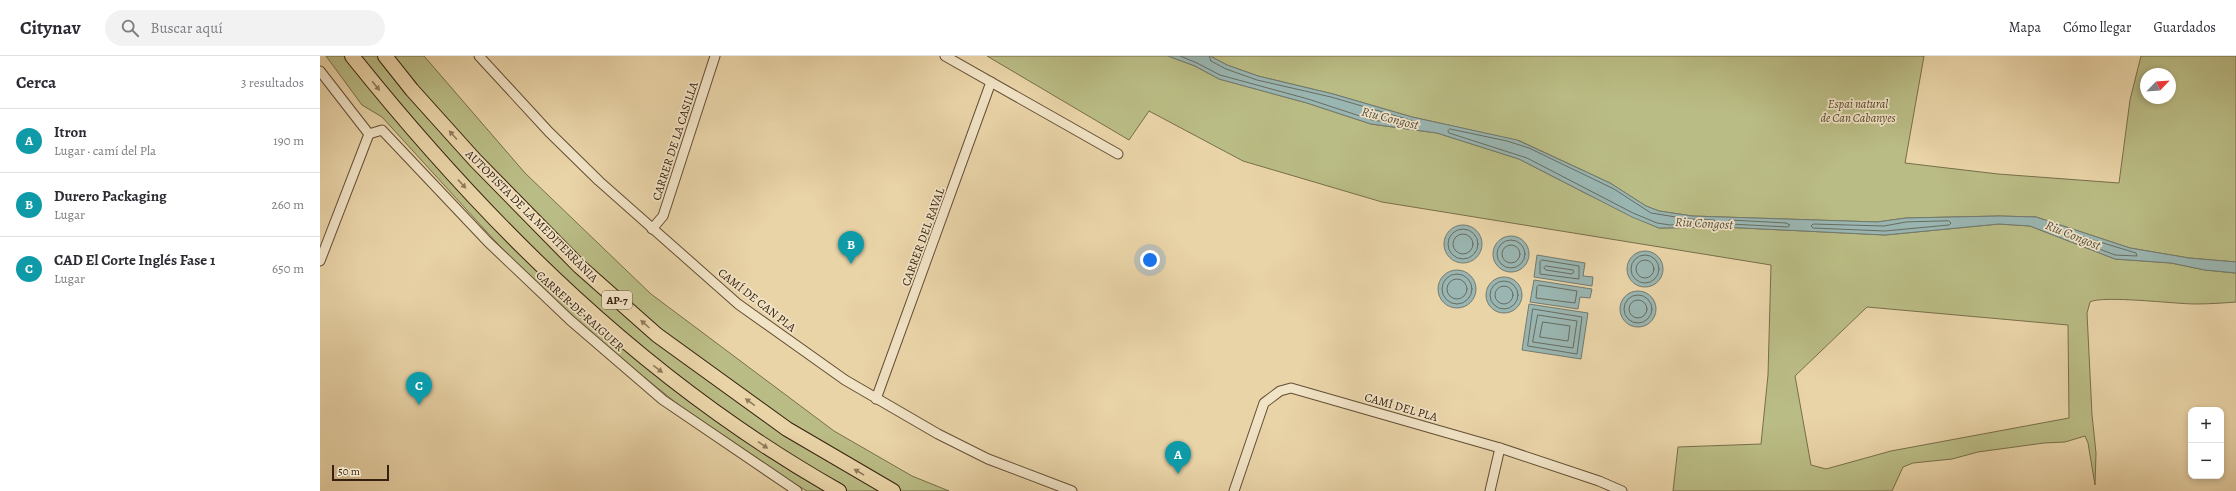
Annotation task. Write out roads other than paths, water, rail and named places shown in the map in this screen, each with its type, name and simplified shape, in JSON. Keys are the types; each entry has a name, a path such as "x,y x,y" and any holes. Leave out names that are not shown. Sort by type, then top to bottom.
{"highway":[{"name":"AP-7","path":"352,56 430,151 518,244 560,285 634,350 682,388 779,456 839,491"},
{"name":"AUTOPISTA DE LA MEDITERRÀNIA","path":"386,56 412,90 480,166 579,266 657,335 787,429 893,491"}],"street":[{"name":"CAMÍ DE CAN PLA","path":"479,56 598,181 738,304 845,380 876,399 960,446 1020,472 1072,491"},
{"name":"CARRER DE LA CASILLA","path":"652,229 663,216 714,56"},
{"path":"945,56 1118,154"},
{"path":"320,71 369,134 320,261"},
{"name":"CARRER DEL RAVAL","path":"876,399 991,82"},
{"name":"CARRER DE RAIGUER","path":"369,134 382,130 510,263 570,320 663,400 797,491"},
{"name":"CAMÍ DEL PLA","path":"1234,491 1264,403 1280,390 1291,388 1500,448 1594,479 1622,491"},
{"path":"1490,491 1500,448"}],"water":[{"name":"Riu Congost","path":"1168,56 1210,56 1227,65 1258,76 1333,94 1412,117 1517,140 1610,183 1646,206 1659,211 1692,216 1877,222 1906,218 1999,216 2036,217 2130,248 2189,258 2236,262 2236,273 2205,270 2171,263 2115,259 2030,226 1999,224 1885,235 1722,227 1659,228 1632,217 1519,159 1437,133 1371,124 1307,103 1219,79 1195,66"},
{"path":"1459,225 1467,225 1477,230 1481,237 1481,251 1477,258 1467,263 1459,263 1449,258 1447,255 1444,248 1444,240 1449,230 1452,228"},
{"path":"1515,236 1524,241 1528,247 1528,261 1524,267 1515,272 1507,272 1498,267 1494,261 1493,250 1498,241 1504,237"},
{"path":"1645,251 1658,256 1663,269 1658,282 1645,287 1632,282 1627,269 1632,256"},
{"path":"1537,255 1585,263 1583,276 1593,277 1592,286 1534,277"},
{"path":"1453,270 1461,270 1471,275 1475,282 1475,296 1471,303 1461,308 1453,308 1443,303 1441,300 1438,293 1438,285 1443,275 1446,273"},
{"path":"1508,277 1517,282 1521,288 1521,302 1517,308 1508,313 1500,313 1491,308 1487,302 1486,291 1491,282 1497,278"},
{"path":"1534,280 1592,289 1590,298 1580,297 1578,309 1530,302"},
{"path":"1638,291 1651,296 1656,309 1651,322 1638,327 1625,322 1620,309 1625,296"},
{"path":"1529,304 1588,313 1581,359 1522,350"}],"place":[{"name":"Durero Packaging","path":"851,264"},
{"name":"CAD El Corte Inglés Fase 1","path":"419,405"},
{"name":"Itron","path":"1178,474"}],"park label":[{"name":"Espai natural de Can Cabanyes","path":"1858,111"}]}
